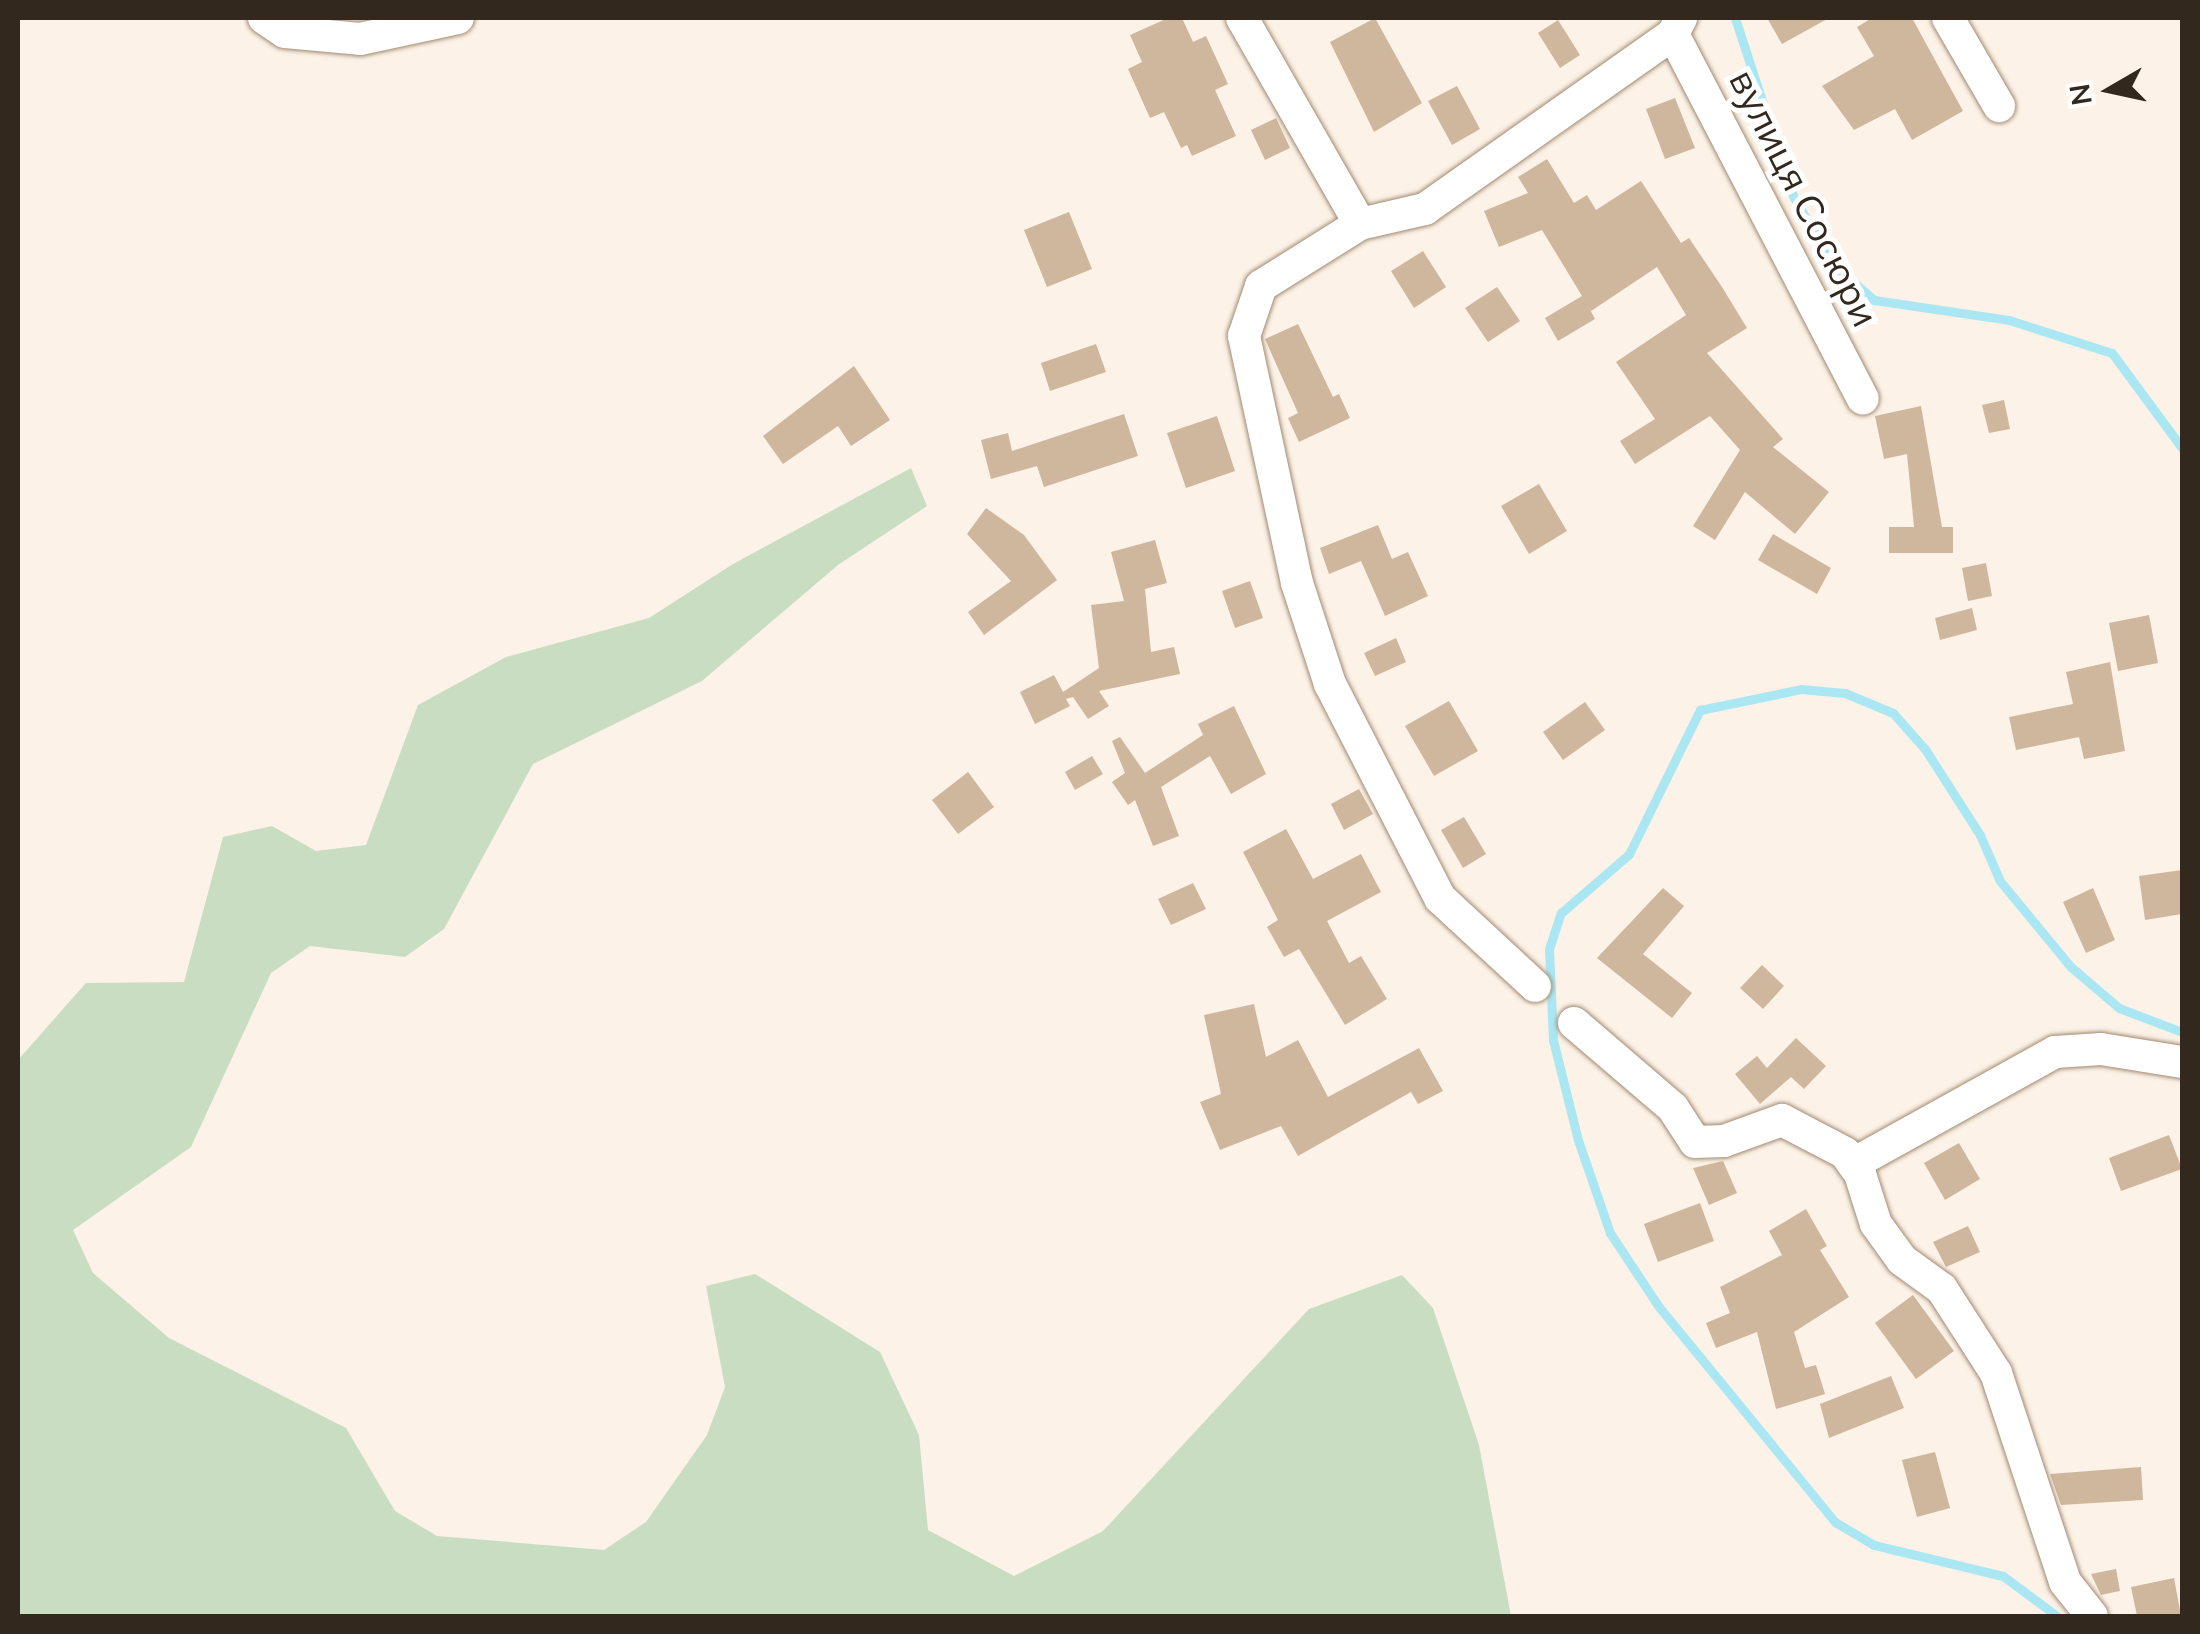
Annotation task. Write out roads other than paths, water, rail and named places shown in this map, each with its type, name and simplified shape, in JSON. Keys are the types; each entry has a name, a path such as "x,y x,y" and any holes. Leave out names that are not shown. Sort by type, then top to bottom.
{"street":[{"path":"264,18 285,32 360,39 458,18"},
{"path":"1242,18 1360,224"},
{"path":"1948,18 1998,106"},
{"path":"1535,986 1440,898 1420,868 1330,684 1274,487 1244,336 1251,305 1261,286 1360,224 1425,209 1677,26"},
{"name":"вулиця Сосюри","path":"1677,26 1863,399"},
{"path":"1574,1023 1673,1108 1695,1142 1724,1141 1782,1120 1845,1153 1876,1224 1902,1260 1942,1289 1996,1373 2066,1582 2092,1616"},
{"path":"1853,1164 2056,1052 2101,1049 2182,1062"}],"waterway":[{"path":"1735,18 1794,198 1835,266 1874,300 2009,320 2112,353 2182,448"},
{"path":"2057,1616 2003,1576 1874,1545 1835,1522 1659,1307 1610,1233 1578,1140 1553,1040 1549,949 1561,913 1629,854 1700,710 1801,689 1845,693 1893,713 1925,749 1980,835 2000,881 2071,967 2119,1008 2182,1032"}]}
